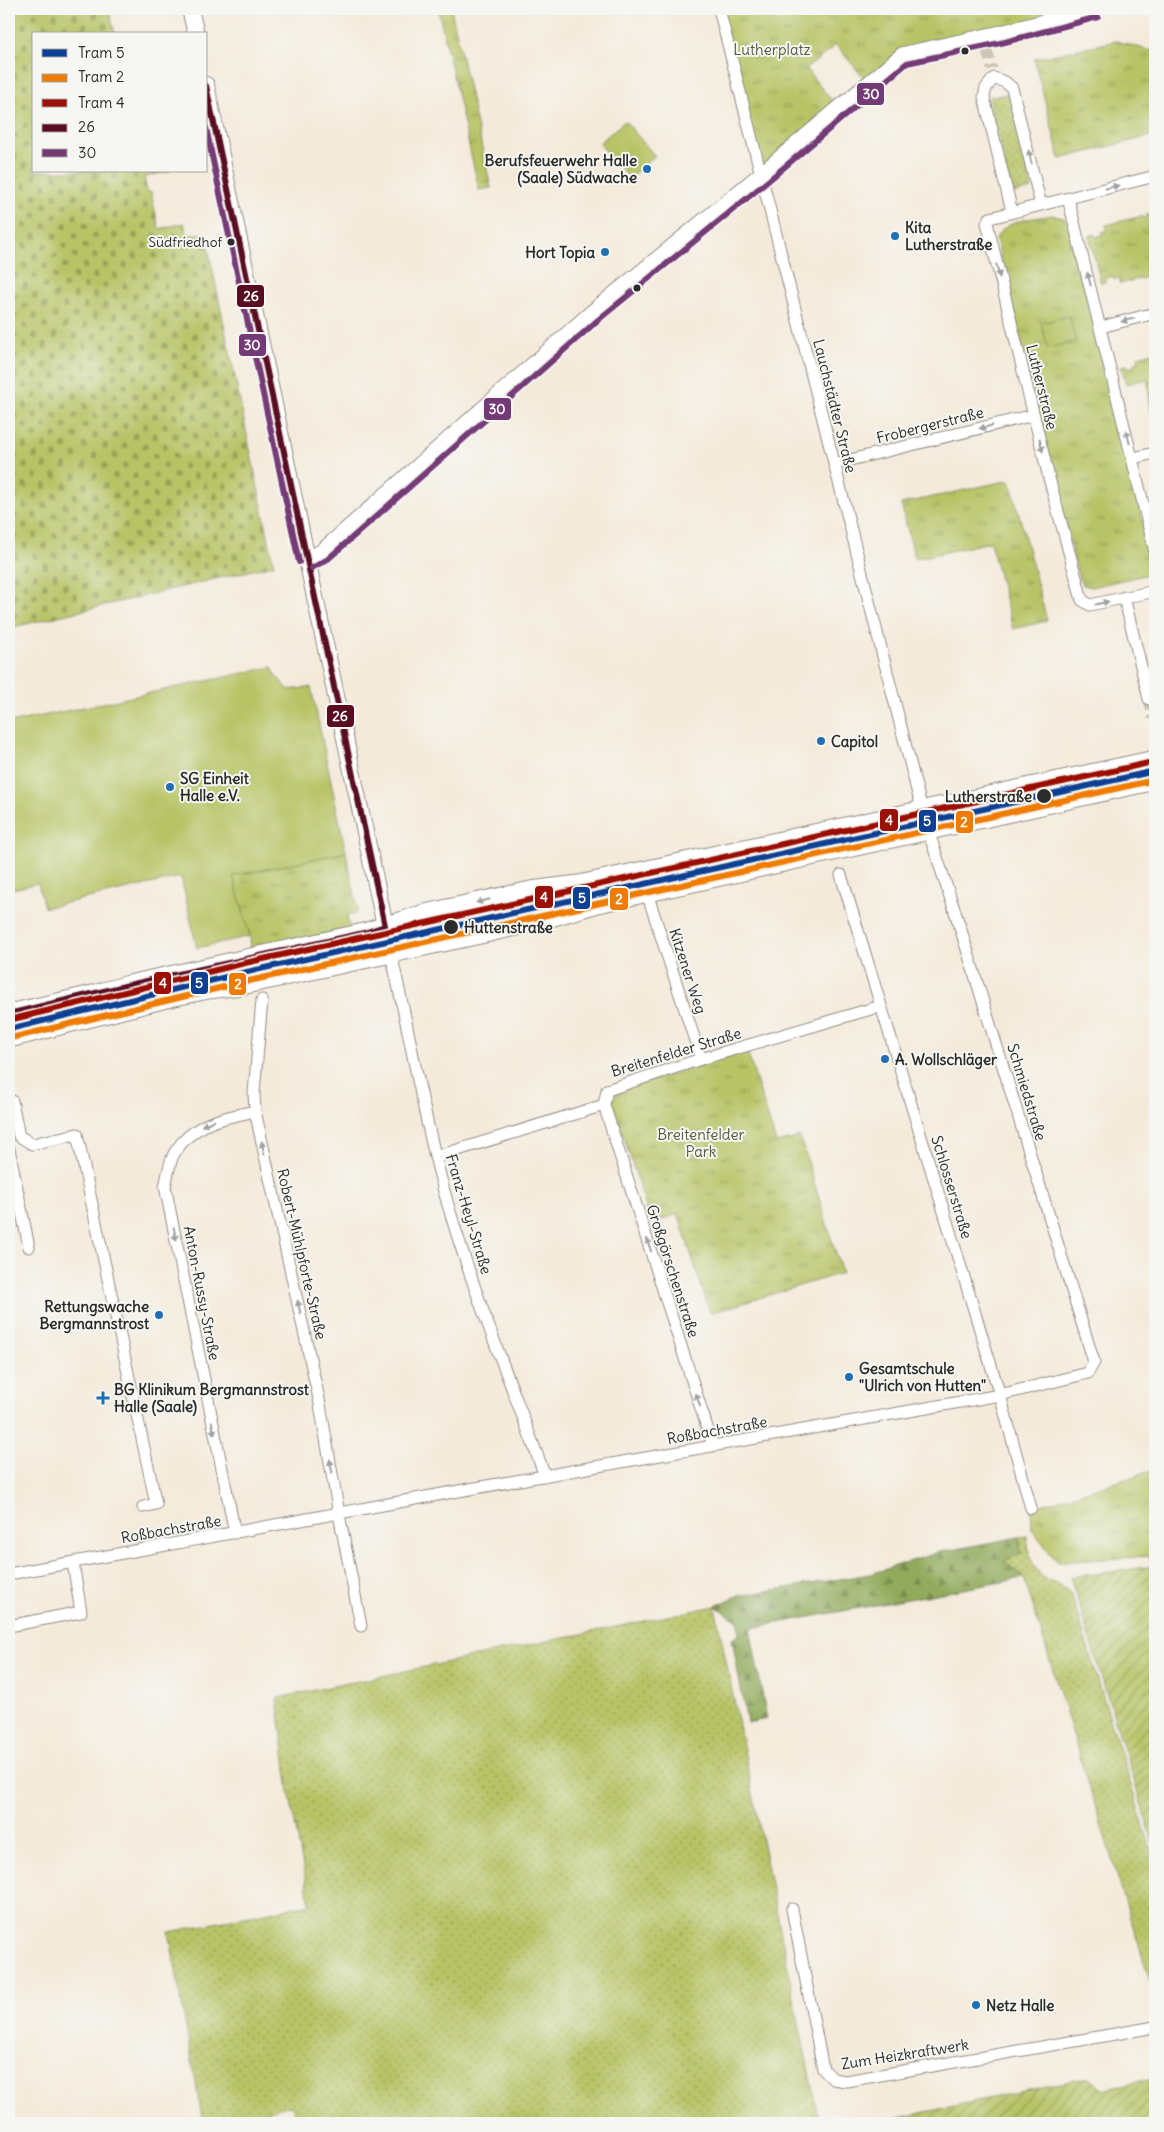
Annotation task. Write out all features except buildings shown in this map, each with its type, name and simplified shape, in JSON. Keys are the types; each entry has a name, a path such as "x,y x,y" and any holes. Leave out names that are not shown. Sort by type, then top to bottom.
{"main road":[{"path":"9,1014 129,985 364,933 425,914 530,891 579,885 1155,760"},
{"path":"9,1038 199,991 241,985 369,957 391,954 537,921 582,907 647,892 1155,780"},
{"path":"922,810 928,830"}],"street":[{"path":"190,9 196,32"},
{"name":"Lauchstädter Straße","path":"720,9 922,810"},
{"path":"308,560 322,552 592,313 762,174 903,55 986,43 1089,10"},
{"path":"1012,212 984,97 993,74 1012,88 1042,205"},
{"path":"208,94 391,954"},
{"name":"Lutherstraße","path":"1155,176 990,218 987,223 1082,600 1090,605 1155,591"},
{"path":"1068,198 1155,552"},
{"path":"1101,327 1155,313"},
{"name":"Frobergerstraße","path":"834,464 1034,415"},
{"path":"1133,458 1155,453"},
{"path":"1124,598 1149,699"},
{"name":"Schmiedstraße","path":"928,830 961,930 1094,1362"},
{"name":"Schlosserstraße","path":"842,875 1000,1395 1031,1508"},
{"name":"Kitzener Weg","path":"647,892 701,1059"},
{"name":"Franz-Heyl-Straße","path":"391,954 435,1157 461,1246 545,1476"},
{"name":"Robert-Mühlpforte-Straße","path":"262,1000 254,1093 255,1111 319,1399 339,1514"},
{"name":"Breitenfelder Straße","path":"604,1105 607,1090 701,1059 881,1006"},
{"path":"12,1101 20,1136 32,1144 77,1134 118,1346 156,1504 143,1507"},
{"path":"435,1157 604,1105"},
{"name":"Großgörschenstraße","path":"604,1105 713,1446"},
{"name":"Anton-Russy-Straße","path":"234,1533 165,1186 174,1153 195,1129 215,1120 255,1111"},
{"path":"18,1131 9,1148 29,1247"},
{"name":"Roßbachstraße","path":"9,1574 1000,1395 1088,1372 1094,1362"},
{"path":"339,1514 361,1626"},
{"path":"9,1626 81,1612 73,1563"},
{"name":"Zum Heizkraftwerk","path":"792,1909 823,2069 833,2079 846,2081 1155,2027"}],"green space":[{"name":"Südfriedhof","path":"9,9 116,9 116,12 110,13 115,32 32,32 32,172 166,172 144,177 147,192 151,192 159,229 184,223 187,235 205,233 274,565 9,628"},
{"path":"438,9 451,9 491,188 479,190"},
{"name":"Lutherplatz","path":"719,9 1085,9 903,55 869,84 836,45 806,69 839,109 762,174"},
{"path":"1116,41 1155,52 1155,135 1060,159 1034,59"},
{"path":"1007,92 1011,95 1032,189 1012,194 989,101 992,95 993,97 1007,94"},
{"path":"625,121 655,156 629,178 599,143"},
{"path":"1155,212 1155,275 1120,284 1119,278 1114,279 1113,276 1106,278 1106,281 1101,283 1089,236 1094,234 1095,237 1103,235 1102,232 1107,231 1106,225 1142,216 1143,218 1147,217 1146,214"},
{"path":"1052,215 1064,218 1071,228 1153,563 1150,572 1145,575 1091,587 1083,585 1079,579 996,239 1005,227 1012,224"},
{"path":"1069,316 1076,341 1048,348 1041,323"},
{"path":"1155,351 1155,415 1152,416 1147,379 1126,384 1121,366 1127,365 1128,368 1135,366 1134,363 1139,362 1138,356"},
{"path":"1010,480 1047,621 1013,629 990,542 915,559 901,504"},
{"name":"SG Einheit Halle e.V.","path":"272,667 276,676 289,690 311,687 346,852 233,876 250,936 197,948 181,877 44,908 38,883 9,890 9,723"},
{"path":"346,852 358,910 357,913 347,916 350,929 251,953 250,936 232,876"},
{"name":"Breitenfelder Park","path":"747,1051 776,1143 800,1137 842,1273 710,1313 678,1214 651,1223 610,1093"},
{"path":"1155,1470 1155,1556 1057,1562 1032,1529 1031,1508"},
{"path":"1027,1536 1030,1557 1036,1568 1045,1578 1065,1588 1071,1594 1155,1862 1155,1877 1151,1883 1155,1896 1155,1997 1024,1578 1004,1561 1021,1553 1019,1537"},
{"path":"1019,1537 1021,1553 1004,1561 1024,1578 750,1628 767,1719 747,1723 732,1639 739,1635 738,1621 715,1606 737,1596 870,1574 940,1552"},
{"path":"1155,1566 1155,1848 1070,1577"},
{"path":"715,1606 819,2122 297,2123 292,2105 220,2123 203,2123 169,1932 310,1904 289,1792 277,1698"},
{"path":"1089,2077 1102,2089 1154,2078 1155,2123 874,2123"}],"tunnel":[{"path":"987,50 992,69"},
{"path":"1149,699 1153,718"}],"tram line":[{"name":"4","path":"9,1020 245,963 1153,762"},
{"name":"5","path":"9,1029 247,972 1155,771"},
{"name":"2","path":"11,1038 249,981 1155,780"},
{"path":"758,855 807,849"}],"transit line":[{"name":"30","path":"312,568 328,559 598,320 768,181 907,63 1005,42 1098,17"},
{"name":"26","path":"208,95 385,926"},
{"name":"30","path":"208,137 299,562"},
{"name":"26","path":"9,1014 129,985 364,933 385,926"}],"place":[{"name":"Berufsfeuerwehr Halle (Saale) Südwache","path":"647,169"},
{"name":"Kita Lutherstraße","path":"895,236"},
{"name":"Südfriedhof","path":"231,242"},
{"name":"Hort Topia","path":"605,252"},
{"name":"Capitol","path":"821,741"},
{"name":"SG Einheit Halle e.V.","path":"170,787"},
{"name":"Lutherstraße","path":"1044,796"},
{"name":"Huttenstraße","path":"451,927"},
{"name":"A. Wollschläger","path":"885,1059"},
{"name":"Rettungswache Bergmannstrost","path":"159,1315"},
{"name":"Gesamtschule \"Ulrich von Hutten\"","path":"849,1377"},
{"name":"BG Klinikum Bergmannstrost Halle (Saale)","path":"103,1398"},
{"name":"Netz Halle","path":"976,2005"}]}
